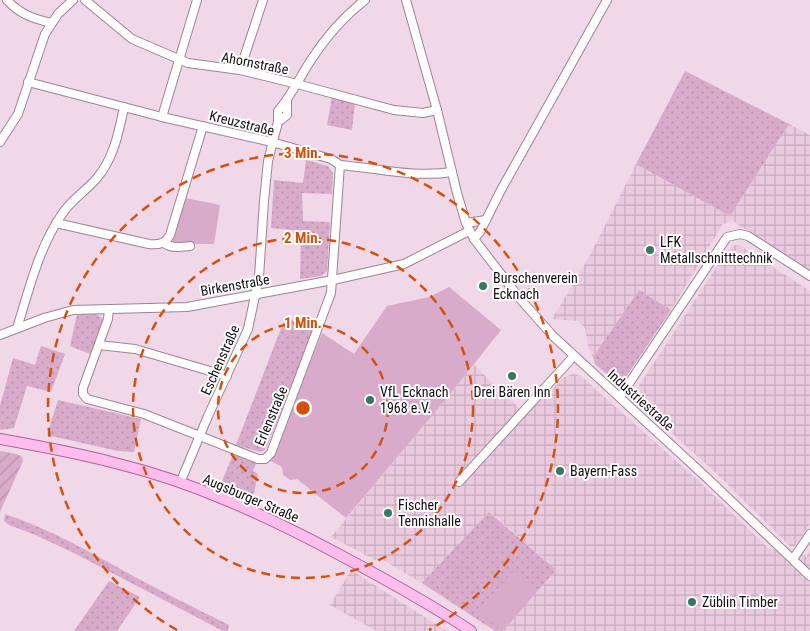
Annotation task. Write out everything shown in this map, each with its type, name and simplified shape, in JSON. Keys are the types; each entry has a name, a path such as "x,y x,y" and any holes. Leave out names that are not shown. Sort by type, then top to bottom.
{"main road":[{"name":"Augsburger Straße","path":"0,439 117,463 180,483 241,507 302,535 390,582 471,631"}],"street":[{"path":"7,0 16,9 29,17 52,23"},
{"path":"0,142 18,114 40,44 58,14 73,0"},
{"name":"Ahornstraße","path":"85,0 132,39 188,63 240,70 394,110 422,113 437,110"},
{"path":"162,117 197,0"},
{"path":"240,70 263,0"},
{"name":"Eschenstraße","path":"180,483 248,329 259,277 264,201 272,142 278,122 278,111 286,102 328,36 365,0"},
{"name":"Industriestraße","path":"406,0 466,223 474,239 521,300 573,357 620,398 810,576"},
{"path":"474,239 607,0"},
{"name":"Kreuzstraße","path":"28,82 162,117 272,142 331,159 340,164 414,174 452,172"},
{"path":"17,328 41,256 56,224 63,212 96,179 105,167 112,152 124,107"},
{"path":"164,243 170,235 203,126"},
{"name":"Erlenstraße","path":"109,309 108,319 83,388 83,394 87,398 144,414 258,459 265,459 272,453 331,293 340,164"},
{"path":"466,223 486,220"},
{"path":"56,224 149,244 164,243 176,248 190,246"},
{"name":"Birkenstraße","path":"0,335 44,318 73,310 178,308 333,280 404,264 470,231"},
{"path":"620,398 727,237 740,234 748,236 810,276"},
{"path":"99,345 135,349 227,376"},
{"path":"459,482 573,357"},
{"path":"793,559 810,534"}],"shaded area":[{"path":"685,71 789,124 730,216 636,164"},
{"path":"332,97 355,103 352,130 327,125"},
{"path":"789,124 810,135 810,272 733,221 723,224 671,310 639,290 593,357 588,347 585,328 578,321 552,319 589,257 636,164 730,216"},
{"path":"306,160 328,166 333,173 332,194 302,193 303,221 330,222 327,271 321,276 300,279 301,231 271,228 274,180 303,183"},
{"path":"185,198 220,205 214,244 173,244 173,236"},
{"path":"735,245 741,246 810,291 810,524 795,546 790,546 717,474 636,401 635,392 727,251"},
{"name":"VfL Ecknach 1968 e.V.","path":"449,287 501,330 346,518 297,479 290,480 283,475 282,467 271,461 322,333 354,354 387,306 429,297"},
{"path":"639,290 671,310 626,377 616,382 595,364 593,357"},
{"path":"96,314 102,318 103,322 90,354 70,346 77,315"},
{"path":"285,318 315,328 267,446 264,451 260,452 236,445"},
{"path":"41,346 65,354 51,392 27,386 14,428 0,430 0,406 13,358 35,365"},
{"path":"474,365 520,409 544,382 553,389 562,378 573,374 581,376 703,485 768,548 807,556 810,551 810,631 503,631 556,570 490,512 422,583 380,558 377,561 331,537"},
{"path":"58,400 141,419 134,452 118,451 47,435"},
{"path":"0,451 17,454 22,457 23,461 0,512"},
{"path":"234,452 257,461 253,471 258,474 253,498 220,486"},
{"path":"489,512 556,570 503,631 495,631 422,583"},
{"path":"5,514 39,527 70,542 229,625 228,631 223,631 72,552 9,525 4,521"},
{"path":"351,570 447,631 376,631 330,605"},
{"path":"513,571 537,591 502,631 479,611"},
{"path":"109,581 140,597 117,631 74,631"}],"place":[{"name":"LFK Metallschnitttechnik","path":"650,250"},
{"name":"Burschenverein Ecknach","path":"483,286"},
{"name":"Drei Bären Inn","path":"512,376"},
{"name":"VfL Ecknach 1968 e.V.","path":"370,400"},
{"name":"Bayern-Fass","path":"560,471"},
{"name":"Fischer Tennishalle","path":"388,513"},
{"name":"Züblin Timber","path":"692,602"}]}
